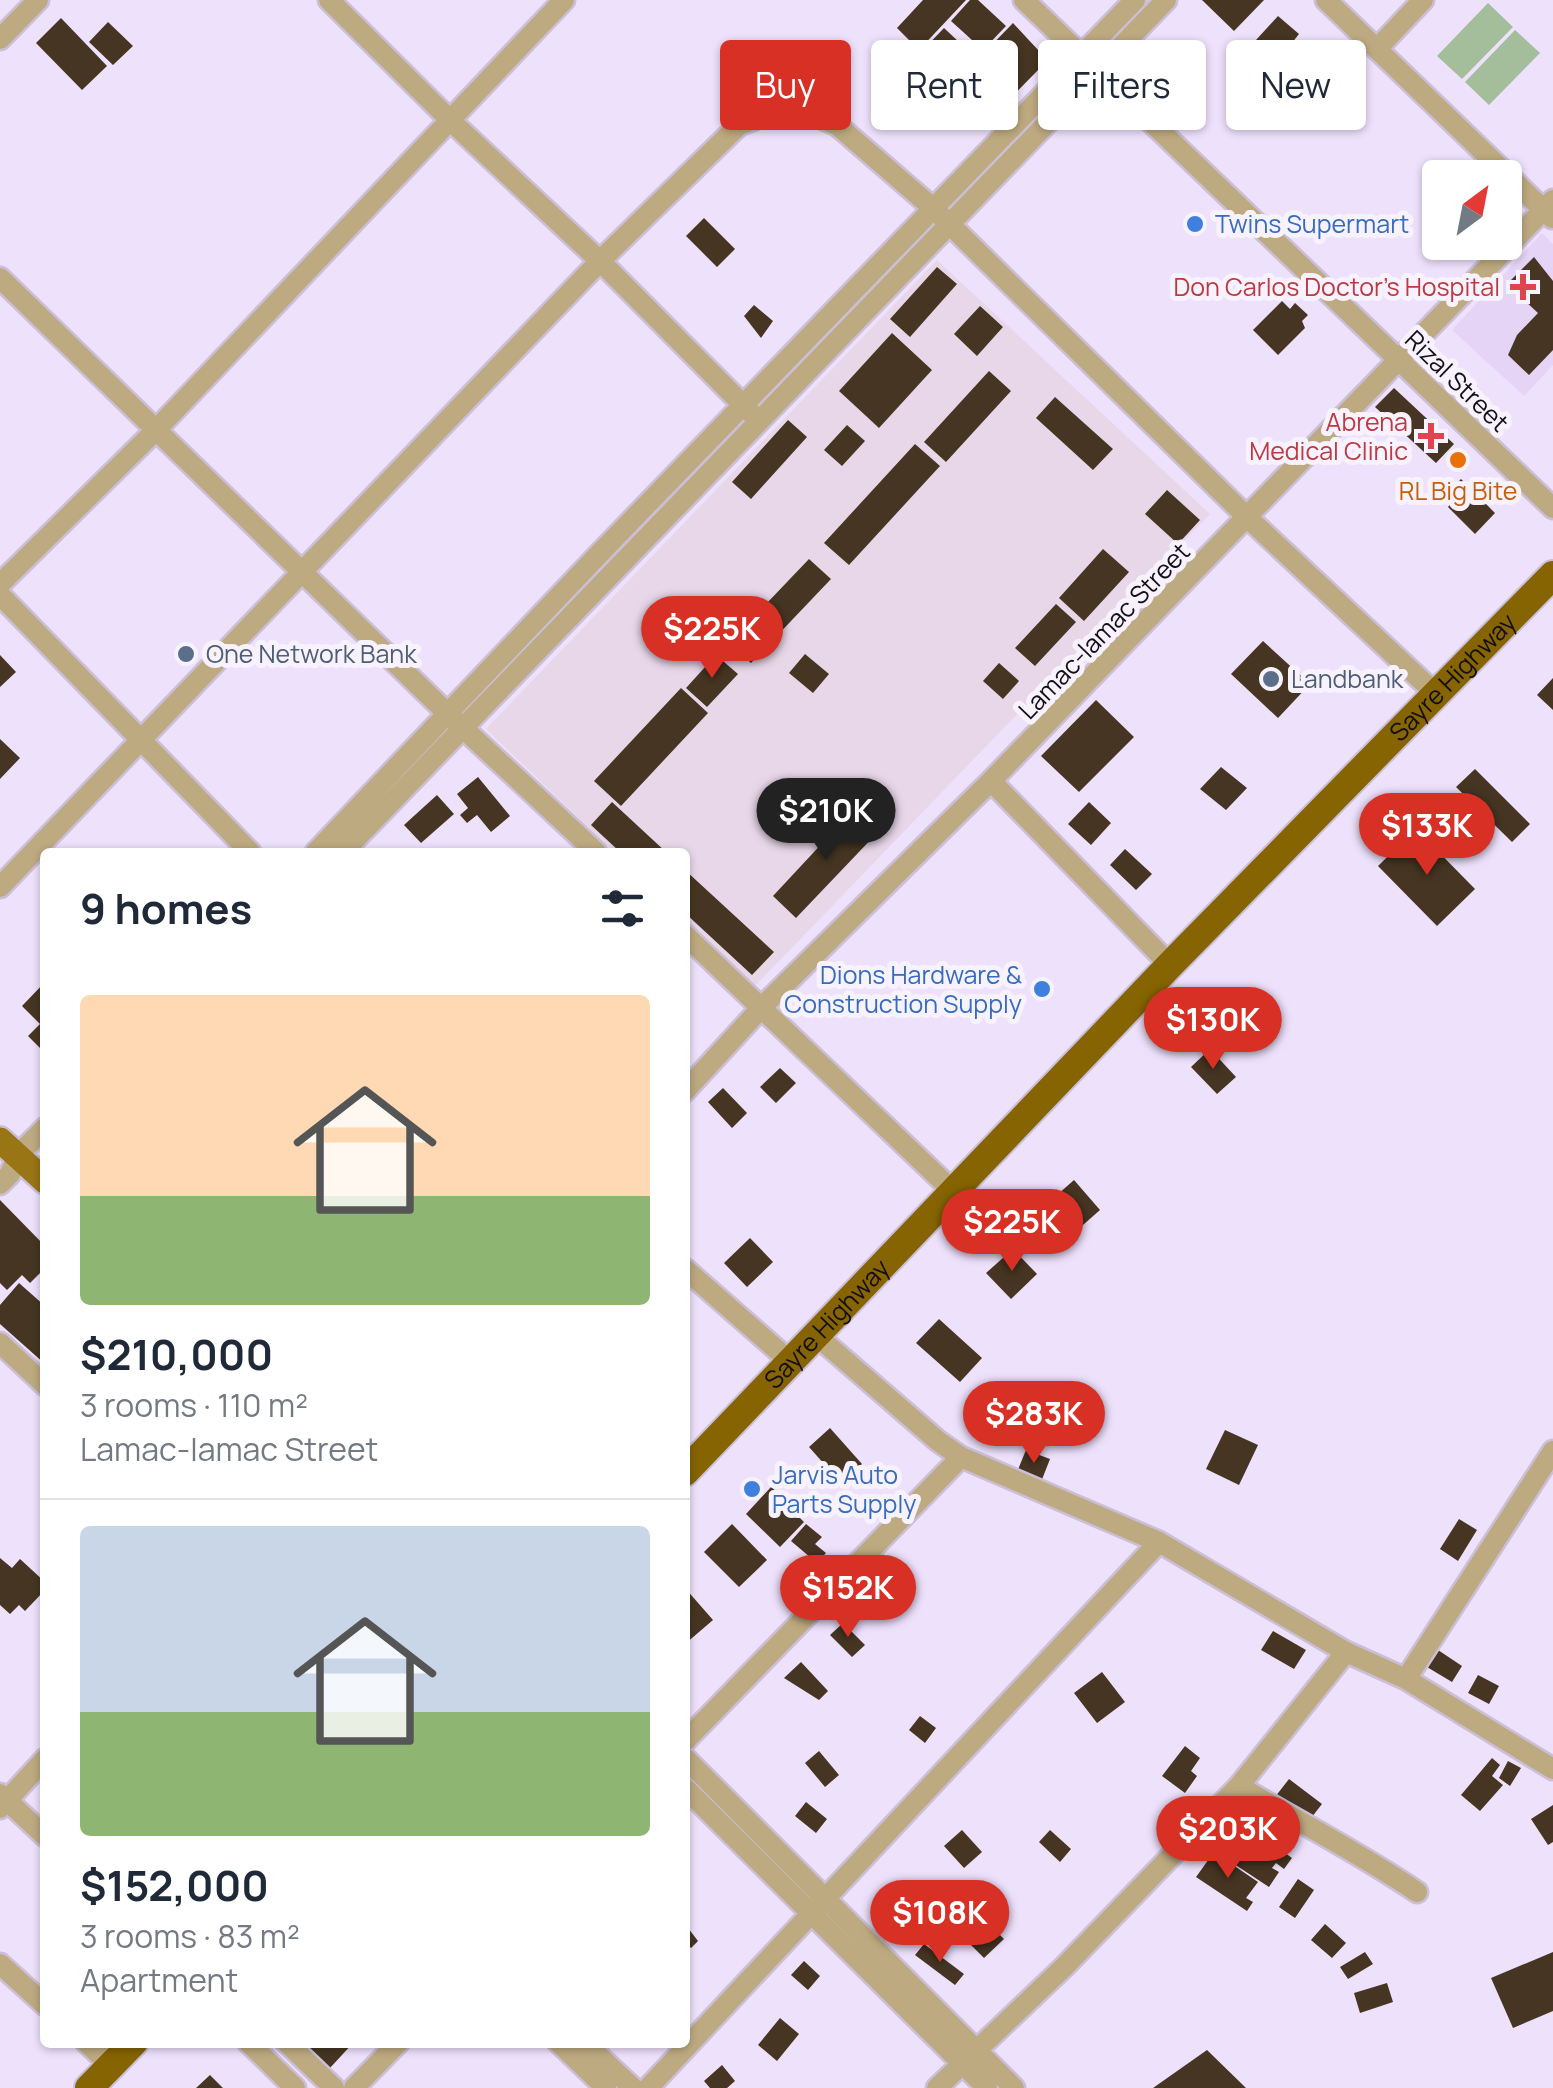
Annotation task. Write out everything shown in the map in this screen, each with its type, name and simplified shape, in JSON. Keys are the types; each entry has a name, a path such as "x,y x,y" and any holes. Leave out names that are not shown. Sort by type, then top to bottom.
{"highway":[{"name":"Sayre Highway","path":"690,1467 1170,965 1553,575"},
{"path":"90,2088 128,2048"}],"street":[{"path":"0,39 38,0"},
{"path":"329,0 600,261 760,423"},
{"path":"0,584 156,430 564,0"},
{"name":"Rizal Street","path":"1024,0 1066,40"},
{"path":"1096,40 1135,0"},
{"path":"1127,40 1166,0"},
{"path":"1326,0 1550,210"},
{"path":"1378,49 1424,0"},
{"path":"320,848 457,723 760,423 1038,106"},
{"path":"0,887 600,261 740,125 776,111 805,111 837,125 942,216 1248,518 1438,695"},
{"path":"347,848 743,406 1038,126"},
{"name":"Rizal Street","path":"1160,130 1553,508"},
{"name":"Lamac-lamac Street","path":"690,1085 762,1006 991,781 1550,210"},
{"path":"0,278 457,723 592,848"},
{"path":"0,595 246,848"},
{"path":"991,781 1170,965"},
{"path":"690,940 953,1191"},
{"path":"22,1166 40,1136"},
{"path":"690,1273 792,1363"},
{"path":"816,1336 961,1458 1160,1542 1346,1652 1406,1679 1553,1769"},
{"path":"0,1344 40,1380"},
{"path":"1406,1679 1553,1451"},
{"path":"690,1735 961,1458"},
{"path":"690,2043 1160,1542"},
{"path":"937,2088 1066,1966 1239,1786 1346,1652"},
{"path":"40,1764 2,1801 40,1832"},
{"path":"690,1764 817,1906"},
{"path":"1239,1786 1373,1862 1417,1892"},
{"path":"690,1792 817,1906 969,2056 1014,2088"},
{"path":"0,1964 40,2000"},
{"path":"92,2048 111,2066"},
{"path":"254,2048 295,2088"},
{"path":"292,2048 334,2088"},
{"path":"354,2088 393,2048"},
{"path":"564,2048 606,2088"},
{"path":"590,2048 632,2088"},
{"path":"648,2088 685,2048"},
{"path":"969,2056 987,2088"}],"shaded area":[{"name":"Don Carlos Doctor's Hospital","path":"1542,233 1553,244 1553,365 1524,396 1452,330 1517,260 1522,260 1522,255"},
{"path":"937,260 1210,514 754,987 690,926 690,848 610,848 486,729"}],"green space":[{"path":"1488,3 1513,27 1462,79 1437,56"},
{"path":"1515,30 1540,53 1489,105 1465,82"}],"building":[{"path":"923,0 966,0 928,40 909,40 897,28"},
{"path":"970,0 978,0 1006,26 993,40 972,40 951,21"},
{"path":"1202,0 1264,0 1234,31"},
{"path":"1278,16 1299,34 1294,40 1256,40"},
{"path":"61,18 107,66 82,90 36,43"},
{"path":"108,22 133,46 113,65 89,42"},
{"path":"1013,23 1038,50 1038,70 1018,90 1018,40 997,40"},
{"path":"944,28 957,40 932,40"},
{"path":"704,218 735,249 717,267 686,236"},
{"path":"1534,257 1553,281 1553,350 1529,375 1508,355 1517,335 1538,313 1507,284"},
{"path":"937,267 957,284 910,337 890,319"},
{"path":"1282,301 1290,309 1295,303 1308,315 1302,321 1305,328 1278,355 1253,330"},
{"path":"754,305 773,321 761,338 744,316"},
{"path":"980,306 1003,327 977,356 954,334"},
{"path":"892,333 932,370 879,428 839,391"},
{"path":"989,371 1011,391 946,462 924,442"},
{"path":"1394,388 1454,444 1436,463 1375,407"},
{"path":"1055,397 1113,449 1093,470 1036,418"},
{"path":"788,420 807,437 751,499 732,482"},
{"path":"847,425 865,441 842,466 824,450"},
{"path":"915,444 940,466 849,565 824,543"},
{"path":"1461,479 1495,513 1475,534 1448,507 1453,501 1446,494"},
{"path":"1167,490 1200,520 1178,544 1145,514"},
{"path":"1103,549 1129,572 1084,621 1059,598"},
{"path":"809,559 831,579 751,663 729,643"},
{"path":"1056,604 1076,622 1035,666 1015,648"},
{"name":"Landbank","path":"1263,641 1310,684 1278,718 1231,674"},
{"path":"805,654 829,674 813,693 789,673"},
{"path":"0,655 16,672 0,687"},
{"path":"716,655 738,674 707,707 686,688"},
{"path":"999,663 1019,681 1003,699 983,681"},
{"path":"1553,678 1553,710 1537,695"},
{"path":"681,688 708,713 621,806 594,781"},
{"path":"1096,700 1134,737 1079,792 1041,756"},
{"path":"0,739 20,758 0,779"},
{"path":"1221,767 1247,788 1226,810 1200,789"},
{"path":"1475,769 1530,824 1512,842 1456,787"},
{"path":"478,777 510,816 491,832 477,815 467,823 460,815 468,808 457,794"},
{"path":"437,795 454,814 421,843 404,825"},
{"path":"612,802 662,848 616,848 591,825"},
{"path":"1089,802 1111,823 1091,845 1068,824"},
{"path":"854,809 878,832 796,918 773,896"},
{"path":"1416,829 1475,889 1437,926 1378,866"},
{"path":"1125,849 1152,874 1136,890 1110,865"},
{"path":"690,875 774,952 752,975 690,918"},
{"path":"40,987 40,1024 22,1006"},
{"path":"40,1024 40,1048 28,1036"},
{"path":"1210,1049 1236,1077 1217,1094 1191,1067"},
{"path":"780,1068 796,1083 776,1103 760,1087"},
{"path":"723,1088 747,1113 732,1128 708,1102"},
{"path":"1074,1180 1100,1210 1075,1232 1049,1202"},
{"path":"0,1200 40,1241 40,1273 30,1283 22,1275 7,1290 0,1283"},
{"path":"750,1238 773,1262 747,1287 724,1263"},
{"path":"1013,1249 1037,1274 1011,1299 986,1273"},
{"path":"19,1283 40,1302 40,1360 0,1324 0,1305"},
{"path":"939,1319 982,1358 960,1382 916,1343"},
{"path":"990,1392 1005,1406 985,1429 969,1415"},
{"path":"830,1428 862,1464 841,1483 809,1447"},
{"path":"1225,1430 1258,1445 1239,1485 1206,1469"},
{"path":"1026,1450 1050,1459 1041,1482 1017,1472"},
{"path":"771,1487 801,1511 797,1515 804,1522 780,1547 746,1514"},
{"path":"1459,1519 1477,1530 1458,1561 1440,1549"},
{"path":"732,1524 767,1560 739,1587 704,1552"},
{"path":"806,1524 822,1537 815,1544 826,1553 817,1563 791,1541"},
{"path":"0,1558 12,1568 20,1559 40,1577 40,1595 25,1611 19,1605 10,1614 0,1605"},
{"path":"690,1594 713,1620 690,1640"},
{"path":"843,1623 865,1645 852,1657 830,1635"},
{"path":"1273,1631 1306,1650 1294,1669 1261,1650"},
{"path":"1438,1650 1462,1666 1452,1682 1427,1667"},
{"path":"801,1662 828,1691 819,1700 784,1678"},
{"path":"1102,1672 1125,1702 1097,1723 1074,1693"},
{"path":"1478,1675 1499,1686 1489,1704 1468,1693"},
{"path":"920,1716 936,1728 925,1743 909,1730"},
{"path":"1185,1746 1200,1758 1191,1771 1197,1776 1185,1793 1162,1776"},
{"path":"819,1751 839,1775 825,1787 805,1763"},
{"path":"1492,1758 1500,1765 1492,1776 1503,1785 1480,1811 1461,1795"},
{"path":"1508,1761 1521,1768 1510,1786 1499,1778"},
{"path":"1289,1779 1322,1804 1308,1822 1275,1797"},
{"path":"806,1802 827,1819 816,1833 795,1816"},
{"path":"1553,1805 1553,1842 1548,1845 1531,1819"},
{"path":"962,1830 982,1852 964,1868 944,1846"},
{"path":"1050,1830 1071,1849 1060,1862 1039,1842"},
{"path":"1256,1832 1292,1858 1284,1869 1276,1863 1272,1868 1279,1872 1269,1887 1231,1862"},
{"path":"1214,1852 1258,1882 1246,1898 1253,1902 1247,1911 1196,1877"},
{"path":"1298,1879 1314,1890 1295,1918 1279,1907"},
{"path":"977,1912 1004,1939 984,1958 958,1932"},
{"path":"1325,1924 1346,1943 1332,1958 1311,1940"},
{"path":"690,1931 698,1941 690,1947"},
{"path":"924,1944 964,1974 955,1985 915,1955"},
{"path":"1365,1952 1373,1964 1348,1979 1340,1967"},
{"path":"1553,1952 1553,2011 1513,2028 1491,1978"},
{"path":"804,1961 820,1976 808,1990 791,1975"},
{"path":"1387,1983 1393,2002 1360,2013 1354,1993"},
{"path":"780,2018 799,2034 777,2061 758,2045"},
{"path":"307,2048 348,2048 329,2069"},
{"path":"1207,2050 1246,2088 1153,2088"},
{"path":"722,2065 735,2081 727,2088 710,2088 704,2081"},
{"path":"210,2075 223,2088 196,2088"}],"place":[{"name":"Twins Supermart","path":"1195,224"},
{"name":"Don Carlos Doctor's Hospital","path":"1523,287"},
{"name":"Abrena Medical Clinic","path":"1431,436"},
{"name":"RL Big Bite","path":"1458,460"},
{"name":"One Network Bank","path":"186,654"},
{"name":"Landbank","path":"1271,679"},
{"name":"Dions Hardware & Construction Supply","path":"1042,989"},
{"name":"Jarvis Auto Parts Supply","path":"752,1489"}]}
